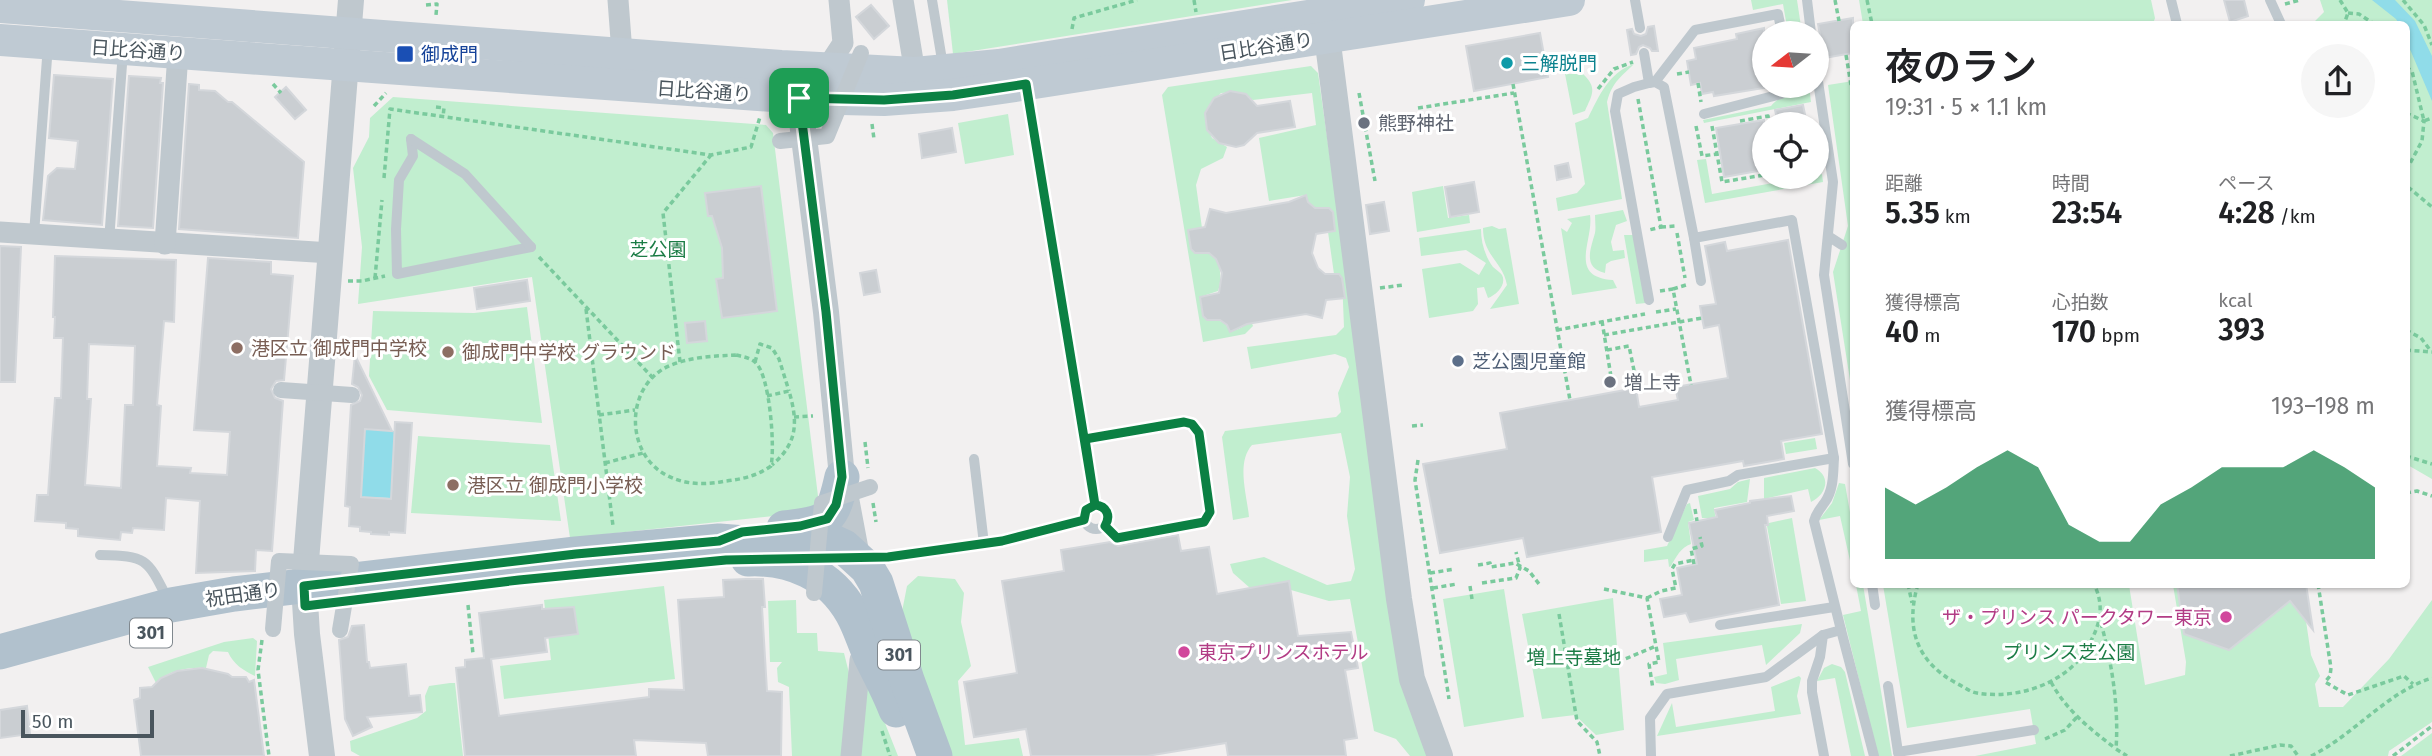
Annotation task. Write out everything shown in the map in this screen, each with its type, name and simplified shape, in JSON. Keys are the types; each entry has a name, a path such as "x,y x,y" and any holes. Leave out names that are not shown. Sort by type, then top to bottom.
{"main road":[{"name":"日比谷通り","path":"0,40 799,98 884,100 953,95 1024,72 1409,0"},
{"name":"日比谷通り","path":"0,6 826,69 1024,72 1327,36 1498,6 1569,0"},
{"path":"781,66 795,79 799,98"},
{"path":"799,98 826,69"},
{"path":"719,541 742,532 800,526 827,519 856,482"},
{"name":"祝田通り","path":"0,674 180,625 304,596 576,554 719,541 745,543 815,538 844,547 867,568 876,583 906,680 935,756"},
{"path":"767,558 857,558 855,576 888,689"},
{"name":"祝田通り","path":"0,652 171,605 234,594 304,596 767,558 788,561 804,568 829,585 851,610 888,689 914,756"}],"street":[{"path":"322,756 304,596 351,0"},
{"path":"618,0 622,53"},
{"path":"826,69 843,43 839,0"},
{"path":"902,0 930,72"},
{"path":"1327,36 1398,599 1412,680 1440,756"},
{"path":"166,244 178,53"},
{"path":"780,141 827,136 861,53"},
{"path":"799,98 826,312 856,482 857,558"},
{"path":"0,232 331,253"},
{"path":"281,390 352,395"},
{"path":"814,593 822,503 856,482"},
{"path":"273,629 279,561 351,564 340,630"},
{"path":"850,756 860,660 870,655"}],"lane":[{"path":"930,72 932,0"},
{"path":"1635,0 1640,28"},
{"path":"1807,0 1810,21"},
{"path":"2171,0 2176,21"},
{"path":"2270,0 2280,21"},
{"path":"1652,83 1696,30 1779,14 1780,21"},
{"path":"34,234 48,44"},
{"path":"109,241 124,49"},
{"path":"1644,53 1652,83"},
{"path":"1024,72 1095,505"},
{"path":"1649,300 1615,111 1618,94 1636,86 1652,83 1664,87 1701,281"},
{"path":"1700,112 1763,98"},
{"path":"1820,98 1833,182 1824,275 1850,444"},
{"path":"411,139 465,174 531,247 397,274 399,180 413,156 411,139"},
{"path":"1693,238 1792,220 1834,458 1833,484 1814,522 1874,756"},
{"path":"1828,236 1842,245"},
{"path":"1085,439 1184,422 1192,424 1199,433 1210,512 1204,522 1117,538 1105,526"},
{"path":"1668,537 1687,490 1729,481 1738,475 1834,458"},
{"path":"974,459 984,544"},
{"path":"1095,505 1107,512 1105,526 1098,529 1091,528 1084,520 1086,510 1095,505"},
{"path":"857,558 888,557 984,544 1084,520"},
{"path":"100,555 131,556 142,560 150,566 171,605"},
{"path":"1873,588 1875,605"},
{"path":"1720,625 1834,607"},
{"path":"1651,756 1650,718 1667,694 1766,677 1823,635 1841,630"},
{"path":"1823,635 1812,692 1824,756"},
{"path":"1888,686 1899,754 2034,730"}],"path":[{"path":"1072,35 1071,25 1074,18 1137,0"},
{"path":"1835,0 1839,21"},
{"path":"1867,0 1871,21"},
{"path":"2340,0 2348,13"},
{"path":"2403,0 2424,25 2432,45"},
{"path":"426,5 437,4 436,20"},
{"path":"2345,21 2348,13"},
{"path":"2348,13 2359,14 2370,21"},
{"path":"1846,55 1850,70"},
{"path":"1598,89 1614,69 1630,63"},
{"path":"2410,70 2424,121 2422,141 2410,164"},
{"path":"1677,75 1689,72"},
{"path":"271,82 281,93"},
{"path":"1698,83 1702,156"},
{"path":"1513,84 1570,400"},
{"path":"1636,86 1661,227"},
{"path":"1360,95 1359,93 1367,150 1375,181"},
{"path":"1418,108 1514,93"},
{"path":"436,107 444,108 443,117"},
{"path":"390,109 711,155 751,146 760,112 767,112"},
{"path":"2410,115 2424,121 2432,118"},
{"path":"1734,122 1752,119"},
{"path":"872,124 874,139"},
{"path":"1723,124 1712,126 1723,182 1752,177"},
{"path":"1692,158 1717,154"},
{"path":"680,362 663,214 711,155"},
{"path":"2410,189 2432,207"},
{"path":"1649,237 1648,230 1675,225 1687,286 1660,292 1658,283"},
{"path":"531,247 586,309 653,377"},
{"path":"330,280 362,281 397,274"},
{"path":"1672,289 1691,384"},
{"path":"586,309 614,538"},
{"path":"1557,330 1676,309"},
{"path":"1604,335 1702,318"},
{"path":"1602,321 1614,389"},
{"path":"2410,332 2421,338 2431,351"},
{"path":"755,362 760,344 772,348 779,359 794,417 795,432 788,448 771,466 751,477 697,484 668,476 657,468 643,453 637,438 636,410 639,398 653,377 663,369 680,362 736,355 750,358 758,365 764,377 774,452 771,466"},
{"path":"1607,350 1629,346 1637,385"},
{"path":"2410,350 2431,351"},
{"path":"767,396 789,391"},
{"path":"599,415 636,410"},
{"path":"794,417 813,416"},
{"path":"1412,426 1423,425"},
{"path":"856,482 865,442"},
{"path":"605,463 643,453"},
{"path":"2410,457 2432,464"},
{"path":"1418,460 1415,480 1449,699"},
{"path":"2410,492 2432,496"},
{"path":"1604,589 1647,598 1661,591 1676,589 1672,569 1675,564 1694,562 1691,549 1702,546 1700,537"},
{"path":"1482,583 1516,578 1520,568 1516,552"},
{"path":"1478,565 1490,563 1490,567 1515,563 1529,571 1539,584"},
{"path":"1430,573 1455,569"},
{"path":"1497,581 1498,587"},
{"path":"1433,588 1457,583"},
{"path":"1470,586 1472,599"},
{"path":"1910,588 1917,643 1930,662 1947,678 1974,692 2007,694 2051,682 2071,668 2087,650 2101,621"},
{"path":"1912,605 1917,588"},
{"path":"2096,588 2117,713 2116,749"},
{"path":"2319,588 2331,668 2330,676 2325,682 2348,695 2404,676 2413,684"},
{"path":"1647,598 1659,662 1649,664 1657,708"},
{"path":"468,605 473,654"},
{"path":"1559,614 1577,721 1597,742 1600,756"},
{"path":"269,756 258,670 261,640 273,629"},
{"path":"1618,662 1656,646"},
{"path":"2311,756 2413,684 2432,678"},
{"path":"2051,682 2077,718 2127,756"},
{"path":"2040,741 2057,736 2077,718"},
{"path":"2393,756 2432,726"},
{"path":"2230,756 2280,745 2291,746 2298,756"}],"green space":[{"path":"947,0 1292,0 953,54"},
{"path":"1751,0 1797,0 1800,21 1786,21 1783,4 1753,10"},
{"path":"1859,0 2151,0 2155,18 2154,21 1862,21"},
{"path":"2320,0 2432,0 2432,479 2410,466 2410,21 2315,21 2324,12"},
{"path":"1634,64 1615,84 1607,102 1622,199 1558,211 1556,198 1577,193 1585,184 1575,123 1588,118 1611,79"},
{"path":"1311,66 1318,73 1402,667 1431,756 1410,756 1396,739 1374,731 1350,599 1329,601 1291,590 1289,581 1250,588 1233,573 1230,564 1264,557 1327,585 1351,581 1355,569 1347,516 1350,477 1341,433 1252,445 1247,452 1243,470 1249,517 1233,520 1222,437 1225,431 1336,417 1341,412 1338,393 1349,367 1346,358 1335,354 1251,369 1247,347 1336,335 1344,327 1342,278 1339,274 1334,274 1328,232 1334,228 1333,212 1328,208 1315,208 1308,202 1306,195 1269,201 1259,138 1316,125 1312,93 1253,100 1238,92 1221,93 1209,105 1205,121 1212,138 1227,147 1223,158 1201,169 1196,185 1202,228 1191,249 1195,253 1213,255 1220,269 1218,291 1203,296 1200,300 1203,316 1207,320 1224,323 1230,332 1244,326 1250,318 1253,326 1245,334 1203,342 1162,95 1168,87"},
{"path":"1565,74 1583,74 1591,83 1591,96 1585,111 1573,115"},
{"path":"1850,81 1850,380 1833,272 1848,226 1829,85"},
{"name":"芝公園","path":"393,97 766,125 773,133 819,504 811,512 570,538 532,277 358,304 362,247 353,168 369,137 370,118"},
{"path":"1810,98 1811,102 1704,123 1703,120 1771,106 1779,99"},
{"path":"1008,114 1014,155 965,164 958,123"},
{"path":"1706,159 1712,194 1752,187 1752,189 1784,189 1705,203 1697,160"},
{"path":"1443,186 1448,218 1469,215 1470,223 1417,232 1412,192"},
{"path":"1623,210 1627,221 1616,225 1611,242 1613,251 1624,250 1625,258 1606,264 1605,273 1593,267 1590,257 1595,215"},
{"path":"1590,215 1587,265 1591,272 1599,277 1613,280 1617,288 1572,295 1561,228 1567,232 1572,223 1567,219"},
{"path":"1483,228 1506,228 1519,304 1490,309 1507,285 1502,270 1484,238"},
{"path":"1481,229 1486,254 1493,267 1502,275 1502,286 1488,298 1484,287 1477,288 1478,304 1473,311 1429,318 1422,269 1460,263 1479,275 1486,263 1466,250 1421,256 1419,238"},
{"path":"1624,235 1634,235 1646,303 1636,304"},
{"name":"御成門中学校 グラウンド","path":"527,307 542,423 387,410 369,376 373,311 474,313"},
{"path":"418,436 550,445 561,521 411,513"},
{"path":"1815,438 1817,449 1786,454 1784,443"},
{"path":"1815,468 1824,476 1825,481 1823,491 1816,499 1811,502 1808,489 1764,499 1764,478"},
{"path":"1750,479 1747,502 1714,508 1717,526 1709,528 1707,518 1702,518 1698,496 1730,489 1738,482"},
{"path":"1839,483 1845,484 1850,512 1850,561 1840,516 1819,520 1832,503"},
{"path":"1690,503 1694,520 1688,522 1691,544 1682,550 1669,567 1668,559 1644,562 1644,550 1667,546 1687,504"},
{"path":"1792,518 1806,601 1781,604 1767,526 1769,523"},
{"path":"918,576 955,579 964,593 961,622 971,666 958,681 965,745 1019,738 1023,756 944,756 899,627 907,586"},
{"path":"664,586 675,679 504,699 500,666 551,660 544,600"},
{"path":"1857,588 1864,588 1892,756 1878,756 1843,615 1861,611"},
{"name":"プリンス芝公園","path":"1884,588 2129,588 2145,685 2185,675 2186,662 2174,588 2177,588 2184,633 2229,650 2290,601 2306,621 2311,655 2320,676 2315,684 2319,707 2343,707 2389,659 2432,600 2432,722 2389,751 2388,756 1975,756 2036,744 2030,709 1907,728"},
{"path":"1504,589 1524,717 1464,727 1443,599"},
{"name":"増上寺墓地","path":"1613,598 1624,730 1596,735 1575,715 1542,719 1522,614"},
{"path":"796,600 797,633 817,633 818,651 844,653 849,673 860,660 898,756 792,756 789,687 778,682 777,668 782,662 770,662 768,601"},
{"path":"1802,624 1800,633 1766,665 1762,645 1676,659 1679,680 1665,684 1656,683 1654,677 1667,674 1663,643"},
{"path":"253,638 257,641 255,676 239,667 228,652 213,651 209,655 206,668 179,670 156,683 148,667 224,642"},
{"path":"1832,664 1841,667 1845,672 1865,756 1851,756 1835,678 1817,681 1824,668"},
{"path":"1799,676 1801,678 1797,696 1801,714 1657,736 1672,703 1676,727 1775,711 1771,687"},
{"path":"455,683 463,756 360,756 351,751 350,741 417,718 426,711 425,696 429,686"},
{"path":"2432,733 2432,756 2401,756"}],"water":[{"path":"2372,0 2395,0 2415,21 2432,56 2432,101 2410,49 2410,21 2396,19"},
{"path":"365,429 395,431 391,498 361,497"}],"building":[{"path":"2224,0 2244,0 2248,16 2230,21"},
{"path":"871,5 889,26 874,39 856,17"},
{"path":"1853,18 1853,21 1850,21 1850,54 1829,57 1829,22"},
{"path":"1654,26 1658,51 1652,51 1643,45 1636,54 1631,55 1627,30 1632,29 1634,34 1641,36 1646,34 1648,27"},
{"path":"1752,31 1752,90 1714,96 1713,92 1702,94 1700,83 1691,85 1687,61 1696,59 1694,48 1737,39 1736,34"},
{"name":"三解脱門","path":"1540,33 1548,77 1474,91 1466,46"},
{"path":"54,75 113,79 102,225 43,220 48,176 57,168 75,169 78,141 49,138"},
{"path":"129,76 161,78 160,83 163,83 153,228 118,226"},
{"path":"189,84 199,85 199,90 215,91 228,102 232,102 304,162 298,238 179,229"},
{"path":"286,87 306,110 295,119 275,97"},
{"path":"1230,91 1246,94 1257,106 1290,101 1295,127 1257,133 1244,145 1236,147 1219,143 1207,130 1205,113 1214,98"},
{"path":"1803,105 1804,112 1775,112"},
{"path":"1752,122 1752,172 1724,177 1716,128"},
{"path":"952,128 956,152 922,158 919,134"},
{"path":"1568,163 1571,177 1557,180 1555,166"},
{"path":"1474,182 1479,212 1450,217 1445,187"},
{"path":"761,186 777,311 722,318 716,279 723,278 722,248 712,216 708,216 705,193"},
{"path":"1306,195 1308,202 1315,208 1329,208 1333,212 1335,231 1316,234 1312,253 1318,268 1325,274 1339,274 1342,278 1345,298 1326,300 1322,318 1306,314 1247,324 1230,332 1227,325 1220,320 1207,320 1203,316 1200,297 1219,293 1222,273 1216,259 1209,253 1195,253 1191,249 1188,230 1205,227 1210,209 1226,213 1289,202"},
{"path":"1384,202 1389,231 1370,234 1366,205"},
{"path":"1788,240 1822,434 1781,441 1784,459 1744,466 1743,461 1652,477 1661,532 1527,557 1523,538 1440,553 1423,464 1507,449 1500,413 1636,388 1639,407 1678,400 1675,387 1728,378 1719,325 1704,328 1702,318 1700,306 1716,304 1705,246 1725,242 1727,251"},
{"path":"0,246 21,247 15,382 0,382"},
{"path":"55,256 176,260 174,322 164,321 157,405 161,406 157,466 191,468 190,473 227,475 230,432 194,430 208,258 271,262 271,274 293,276 284,380 276,381 271,389 275,398 283,401 272,551 256,550 255,571 196,573 200,501 166,498 164,530 133,528 132,533 121,532 120,540 78,536 78,529 66,528 66,523 35,521 37,495 48,495 55,398 61,398 63,338 54,338","holes":["89,344 135,346 133,405 125,405 121,488 85,485 91,399 87,399"]},
{"path":"876,270 880,292 864,295 860,273"},
{"path":"527,280 530,301 477,309 474,288"},
{"path":"705,321 707,341 687,343 685,323"},
{"path":"355,355 392,431 365,429 361,497 391,499 395,422 412,423 405,533 371,534 360,531 360,527 349,526 350,507 345,506 351,405 360,401 362,395 358,387 352,384"},
{"path":"1791,496 1794,511 1767,516 1768,525 1765,525 1779,605 1690,622 1686,613 1664,617 1660,599 1682,595 1677,568 1697,564 1689,523 1717,517 1715,510 1750,501"},
{"name":"東京プリンスホテル","path":"1178,535 1181,551 1209,547 1217,594 1289,581 1298,636 1351,632 1358,668 1345,670 1357,738 1344,740 1346,756 1228,756 1226,743 1147,756 1031,756 1026,729 974,737 964,682 1017,673 1002,581 1064,571 1061,550 1110,542 1118,546"},
{"path":"763,579 767,691 782,692 781,756 708,756 706,743 634,740 636,756 465,756 456,668 465,667 465,660 484,658 479,613 542,605 542,609 574,607 578,634 545,638 547,652 491,659 499,716 649,697 649,689 684,690 678,600 724,597 723,580"},
{"name":"ザ・プリンス パークタワー東京","path":"2178,588 2307,588 2313,630 2290,601 2229,650 2184,634"},
{"path":"364,625 367,662 370,668 406,664 409,696 420,695 422,712 367,717 372,727 353,736 345,719 339,640 348,637 352,626"},
{"path":"202,668 232,677 246,677 249,682 254,680 264,756 141,756 134,700 140,698 140,688 152,687 161,678 177,671"},
{"path":"27,706 30,734 0,738 0,710"}],"place":[{"name":"御成門","path":"405,54"},
{"name":"三解脱門","path":"1507,63"},
{"name":"熊野神社","path":"1364,123"},
{"name":"港区立 御成門中学校","path":"237,348"},
{"name":"御成門中学校 グラウンド","path":"448,352"},
{"name":"芝公園児童館","path":"1458,361"},
{"name":"増上寺","path":"1610,382"},
{"name":"港区立 御成門小学校","path":"453,485"},
{"name":"ザ・プリンス パークタワー東京","path":"2226,617"},
{"name":"東京プリンスホテル","path":"1184,652"}],"route":[{"path":"799,98 826,312 842,477 836,505 827,519 800,526 742,532 719,541 576,554 304,586 305,606 519,580 726,560 888,557 1002,541 1084,520 1086,510 1095,505 1085,439 1184,422 1192,424 1199,433 1209,517 1197,524 1117,538 1105,526 1107,512 1095,505 1026,84 953,95 884,100 799,98"}]}
